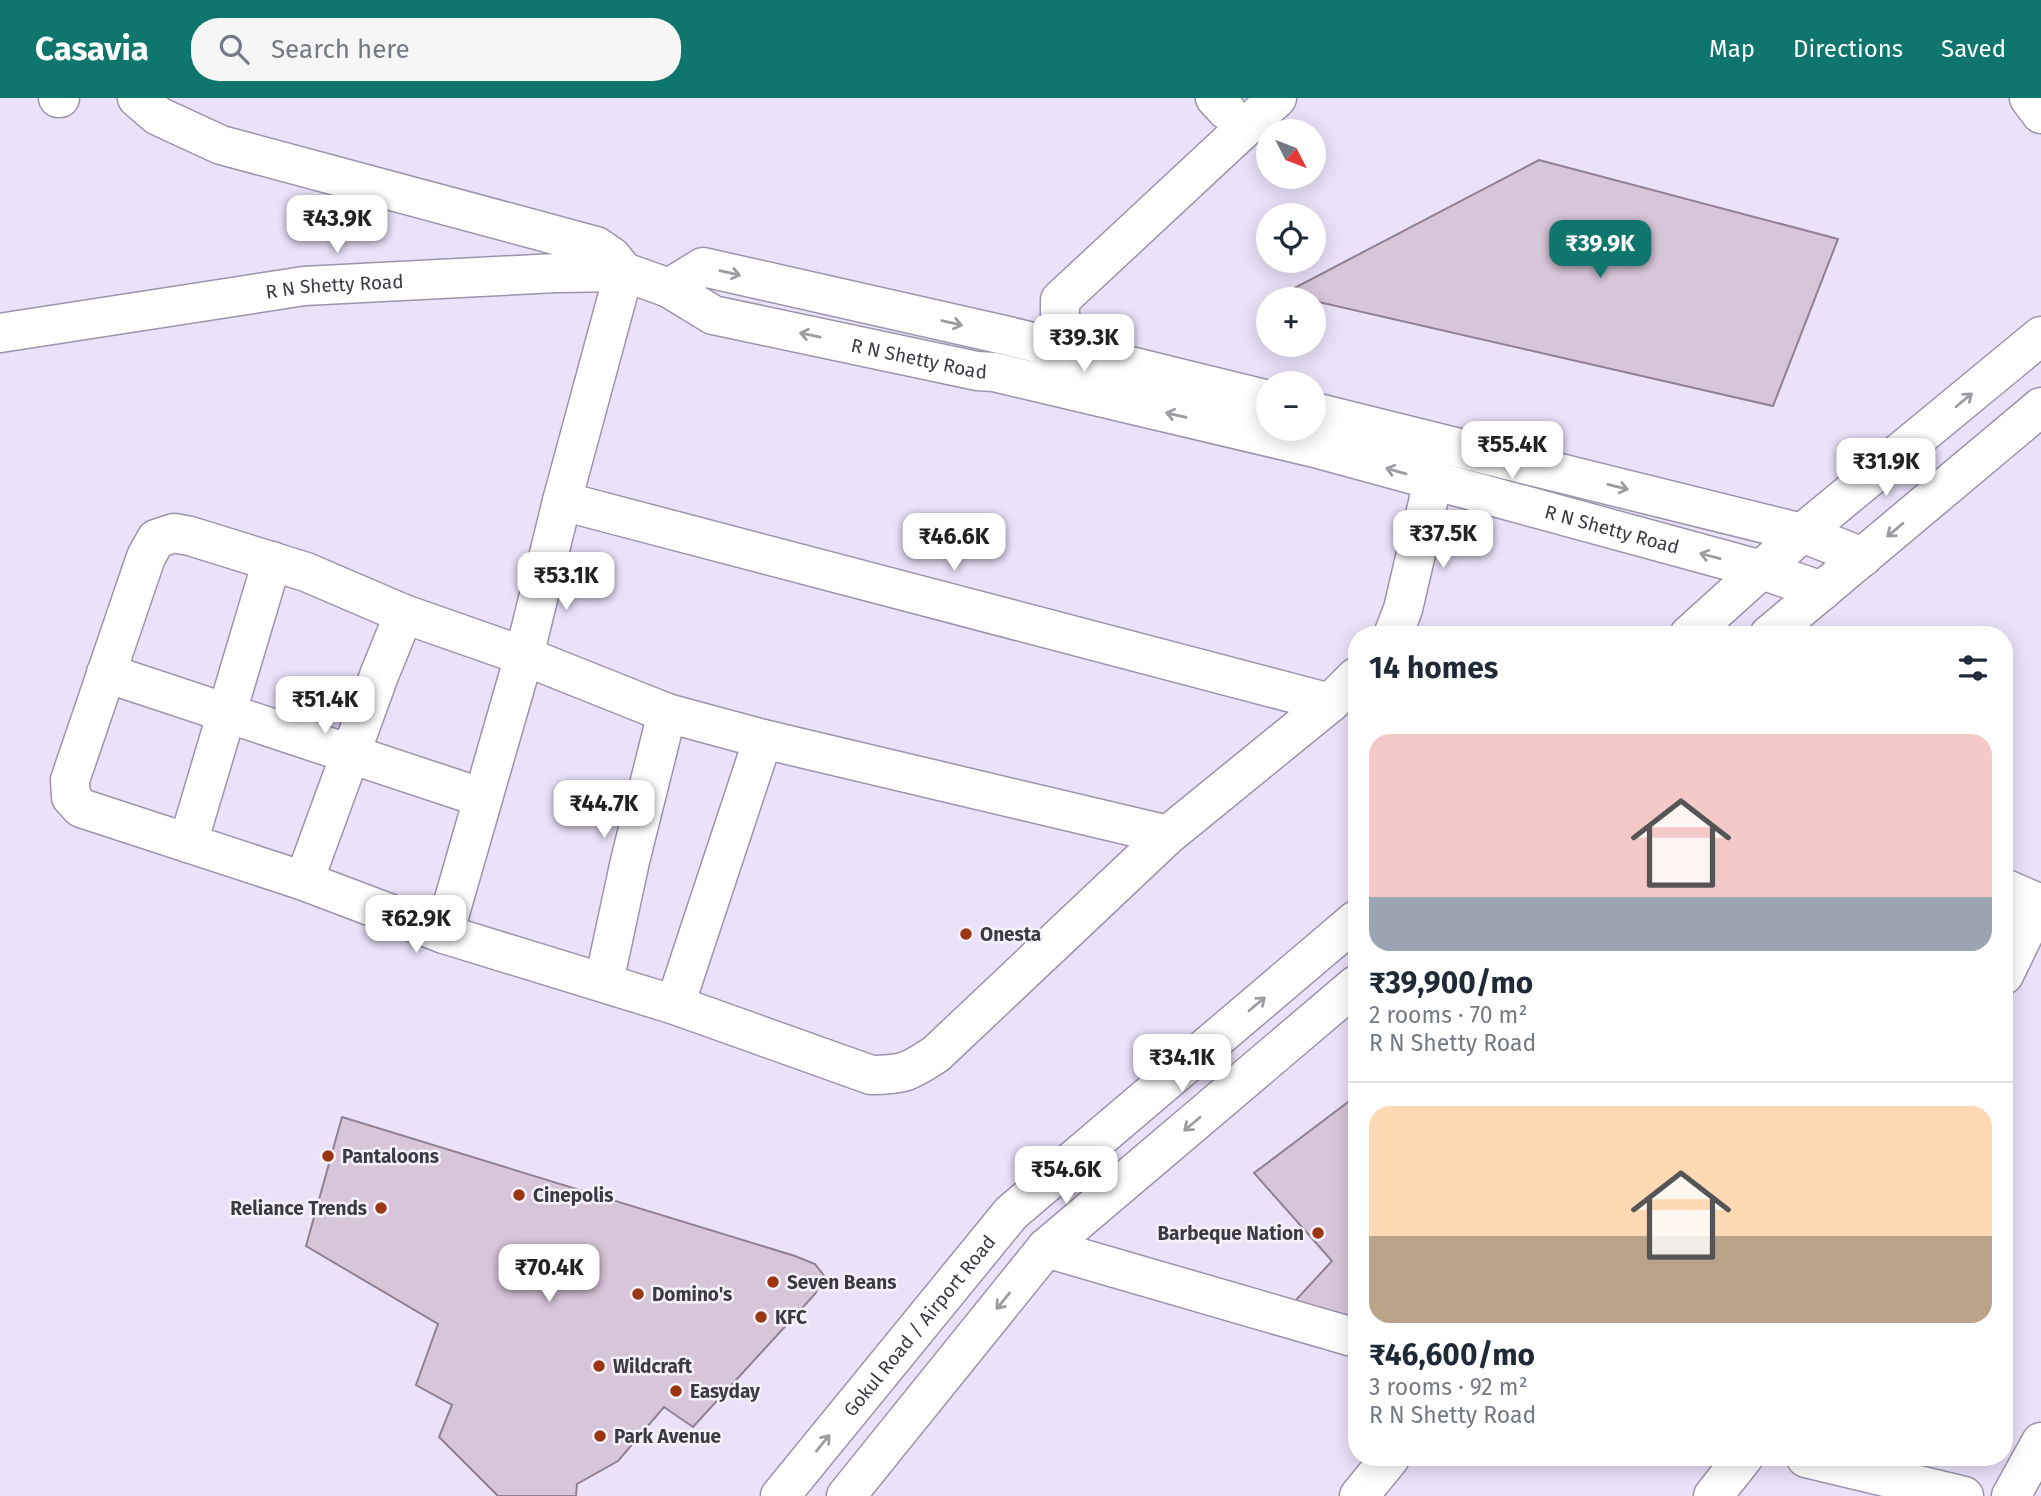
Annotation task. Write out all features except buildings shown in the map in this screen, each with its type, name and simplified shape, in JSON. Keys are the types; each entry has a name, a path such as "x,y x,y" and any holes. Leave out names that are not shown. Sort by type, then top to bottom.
{"street":[{"path":"137,98 158,116 221,145 596,246 612,257 624,272 562,501 524,656 444,934"},
{"path":"1050,385 1060,348 1060,300 1277,98"},
{"path":"2029,98 2041,114"},
{"name":"R N Shetty Road","path":"669,288 703,267 1060,348 1256,397"},
{"name":"R N Shetty Road","path":"0,333 304,286 624,272 669,288 713,315 977,371 994,372 1315,448 1762,570 1822,591"},
{"path":"994,372 1004,335"},
{"path":"1699,626 1802,533 2041,336"},
{"path":"1780,626 2041,407"},
{"path":"1326,414 1802,533 1863,557"},
{"path":"1478,493 1488,455"},
{"path":"1396,626 1403,609 1433,481"},
{"path":"562,501 1343,690"},
{"path":"1168,835 763,739 667,713 524,656 404,614 306,572 174,533 156,539 146,557 70,780 71,797 81,808 304,881 444,934 675,1005 871,1075 898,1075 936,1054 1168,835 1343,690"},
{"path":"188,843 272,561"},
{"path":"304,881 404,614"},
{"path":"106,673 483,798"},
{"path":"604,982 630,861 667,713"},
{"path":"675,1005 763,739"},
{"path":"2013,892 2040,904 2013,957"},
{"name":"Gokul Road / Airport Road","path":"780,1496 1011,1213 1348,927"},
{"path":"846,1496 1046,1248 1348,992"},
{"path":"1046,1248 1348,1336"},
{"path":"2011,1496 2041,1442"},
{"path":"1359,1496 1383,1466"},
{"path":"1713,1496 1737,1466"},
{"path":"1839,1466 1964,1496"}],"place":[{"name":"Onesta","path":"966,934"},
{"name":"Pantaloons","path":"328,1156"},
{"name":"Cinepolis","path":"519,1195"},
{"name":"Reliance Trends","path":"381,1208"},
{"name":"Barbeque Nation","path":"1318,1233"},
{"name":"Seven Beans","path":"773,1282"},
{"name":"Domino's","path":"638,1294"},
{"name":"KFC","path":"761,1317"},
{"name":"Wildcraft","path":"599,1366"},
{"name":"Easyday","path":"676,1391"},
{"name":"Park Avenue","path":"600,1436"}]}
